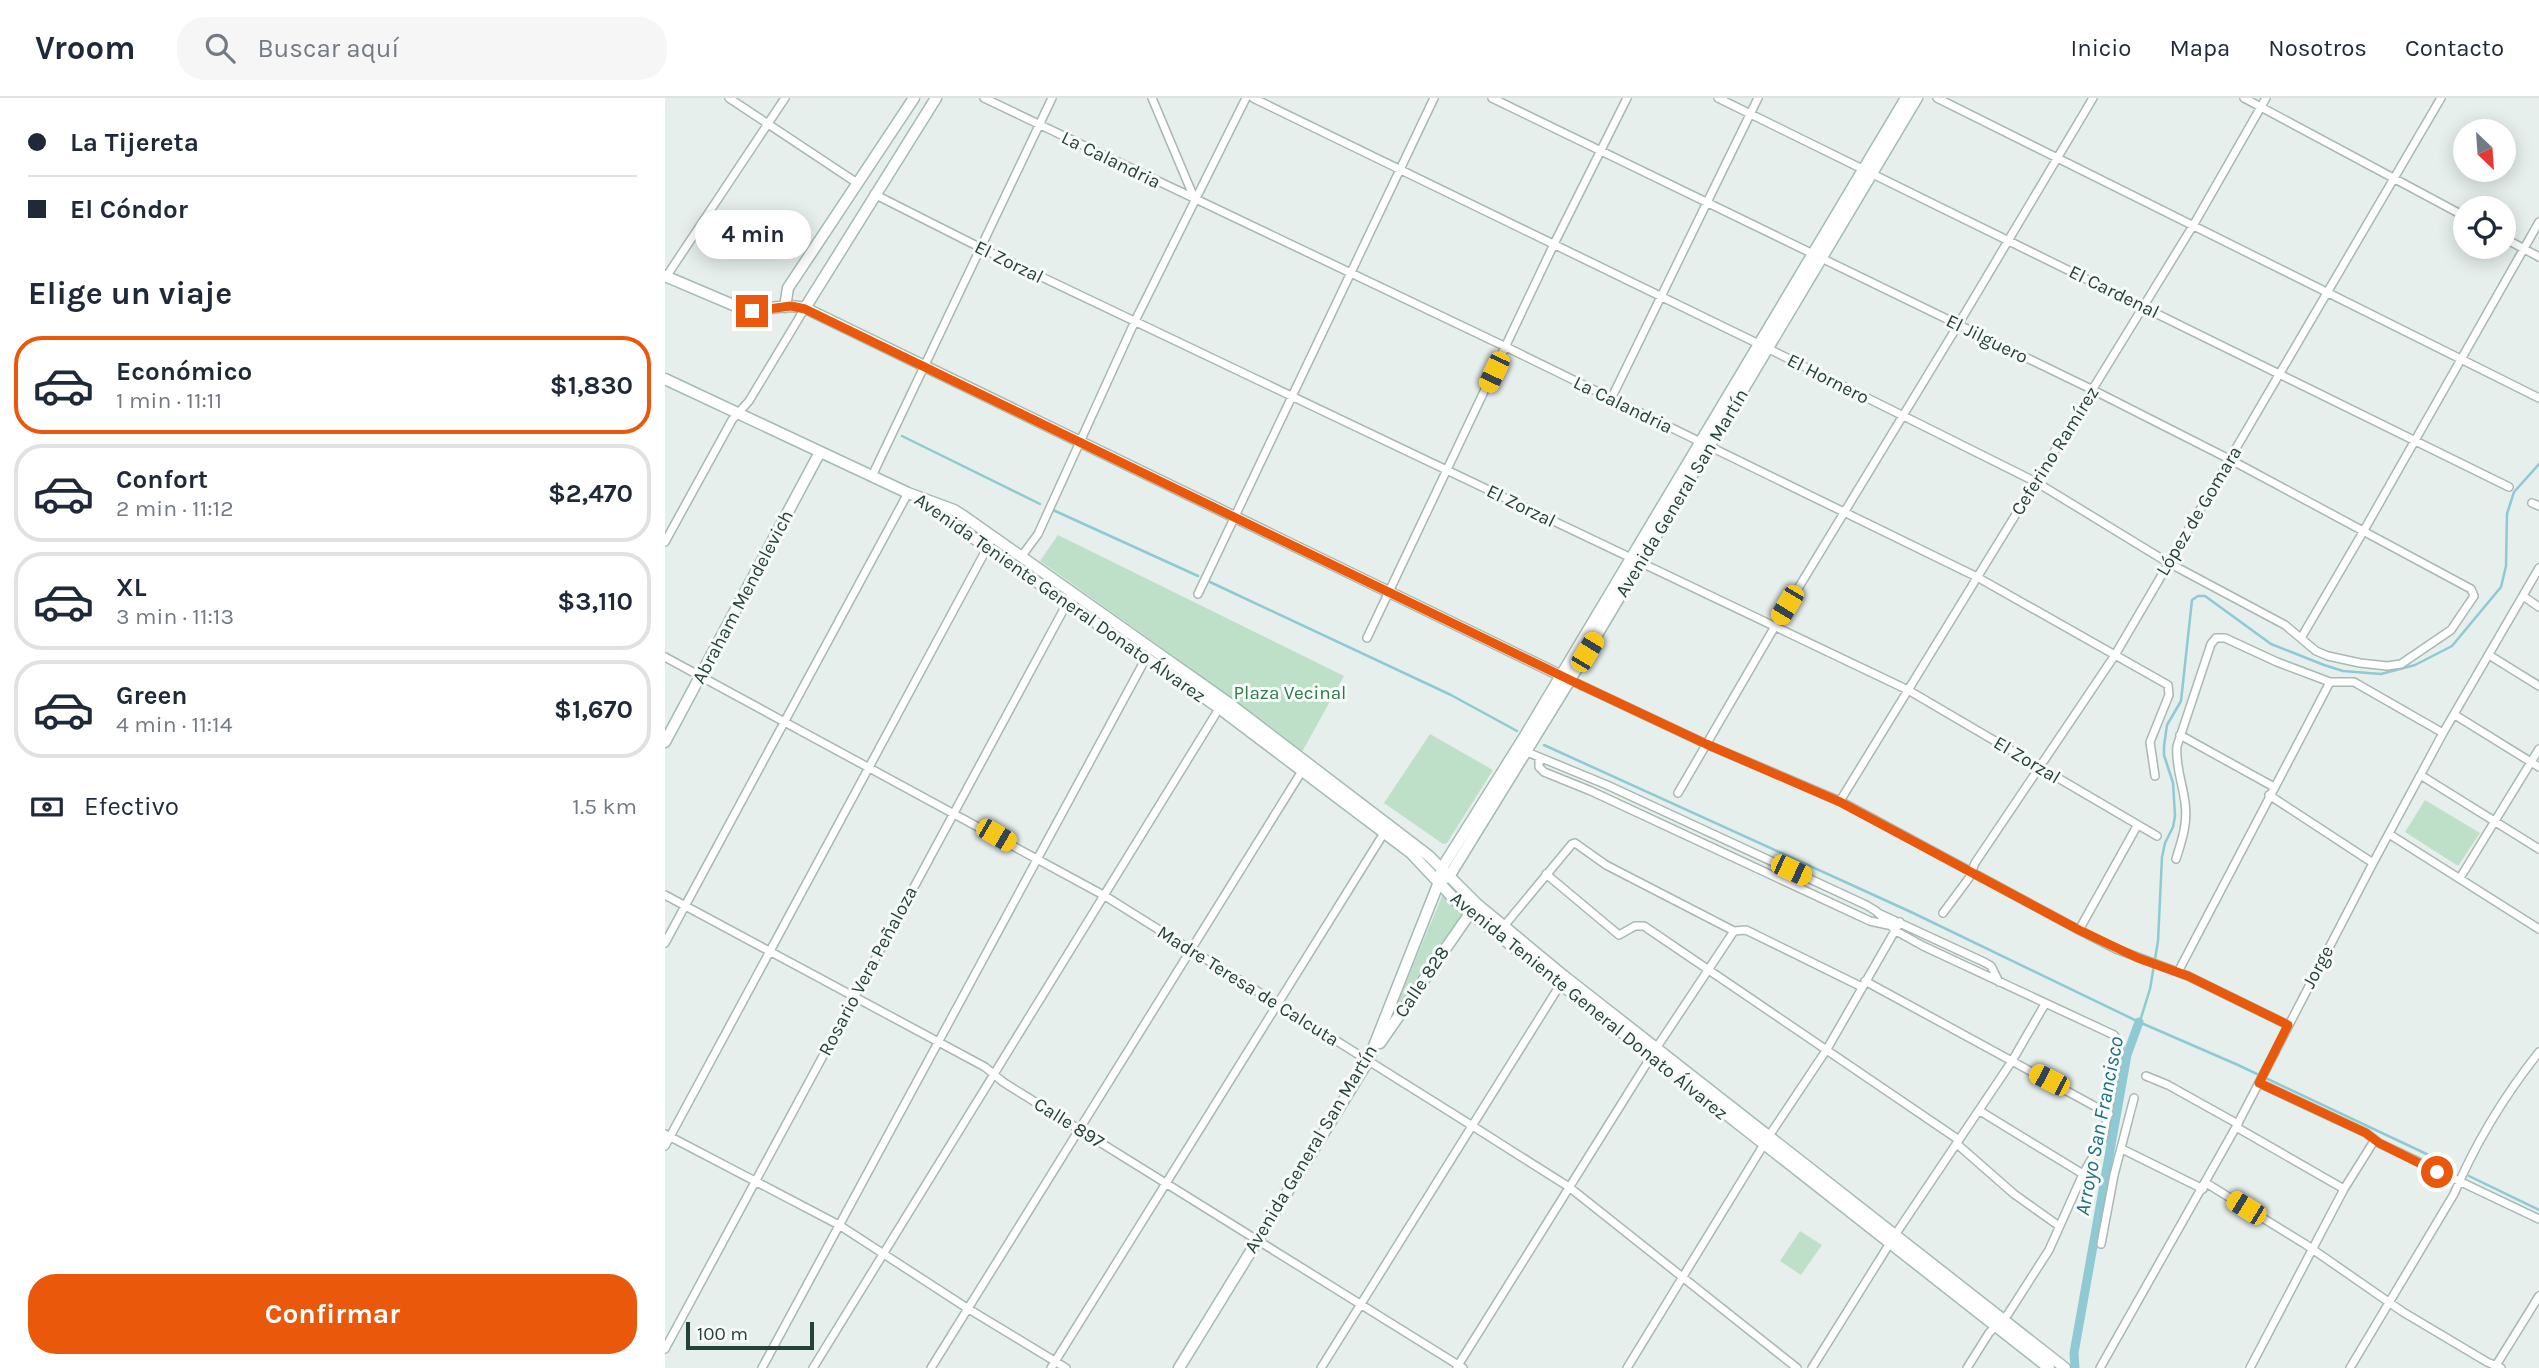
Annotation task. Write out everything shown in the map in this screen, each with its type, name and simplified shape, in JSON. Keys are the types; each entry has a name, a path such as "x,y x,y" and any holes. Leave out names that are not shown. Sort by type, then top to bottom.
{"main road":[{"path":"785,307 788,288 913,98"},
{"path":"805,309 936,98"},
{"name":"Avenida General San Martín","path":"1868,172 1906,98"},
{"name":"Avenida General San Martín","path":"1179,1368 1368,1061 1439,882 1565,678 1634,561 1699,442 1763,346 1868,172 1917,98"},
{"path":"665,277 745,310 785,307 805,309 1389,590 1565,678"},
{"name":"Avenida General San Martín","path":"1634,561 1710,446 1763,346"},
{"name":"Avenida Teniente General Donato Álvarez","path":"665,379 908,494 990,542 1070,598 1222,705 1446,871 1478,904 1765,1146 1892,1239"},
{"name":"Abraham Mendelevich","path":"665,742 820,452"},
{"name":"Avenida Teniente General Donato Álvarez","path":"990,542 1021,556 1146,658 1222,705 1411,853 1469,912 1560,985 1769,1136 1998,1323 2049,1368"},
{"name":"Calle 828","path":"1368,1061 1469,912 1478,904"},
{"name":"Avenida Teniente General Donato Álvarez","path":"1998,1323 2064,1368"}],"street":[{"path":"729,98 857,183"},
{"path":"665,277 785,98"},
{"name":"La Calandria","path":"984,98 1506,347 1977,578 2168,685 2169,689 2150,742 2155,776"},
{"path":"872,476 1052,98"},
{"path":"1152,98 1195,200"},
{"path":"1021,556 1038,534 1135,321 1246,98"},
{"name":"El Hornero","path":"1253,98 2036,482 2168,562 2285,625 2316,651 2361,663 2395,665"},
{"path":"1198,594 1434,98"},
{"name":"El Jilguero","path":"1492,98 2093,390 2231,460 2474,593 2446,635 2401,664 2395,665"},
{"path":"1367,638 1554,244 1627,98"},
{"name":"El Cardenal","path":"1718,98 2509,487"},
{"path":"1611,399 1758,98"},
{"path":"1937,98 2539,398"},
{"path":"1678,793 1773,628 1958,326 2093,98"},
{"path":"2244,98 2453,210"},
{"name":"Ceferino Ramírez","path":"1840,802 2194,224 2266,98"},
{"name":"López de Gomara","path":"1943,913 1969,878 1975,863 2115,655 2441,98"},
{"name":"El Zorzal","path":"874,194 981,248 1773,628 1908,690 2157,836"},
{"path":"2301,638 2539,222"},
{"path":"2516,245 2539,257"},
{"path":"665,542 737,414 749,401 805,309"},
{"path":"665,943 908,494"},
{"path":"665,1146 668,1135 770,952 990,542"},
{"name":"Jorge","path":"2100,1368 2237,1125 2443,733 2539,568"},
{"path":"2523,596 2539,607"},
{"name":"Rosario Vera Peñaloza","path":"665,1349 1070,598"},
{"path":"2176,859 2186,827 2185,803 2176,760 2180,735 2216,638 2224,638 2330,682 2354,682 2443,733"},
{"path":"2489,655 2539,686"},
{"name":"Madre Teresa de Calcuta","path":"665,657 1105,896 1471,1125 1570,1188 1797,1368"},
{"path":"762,1368 1146,658"},
{"path":"1565,678 1706,744 1840,802 2079,930 2138,958 2178,972 2288,1025"},
{"path":"2178,972 2330,682"},
{"path":"813,1368 1222,705"},
{"path":"2455,715 2539,767"},
{"path":"2180,735 2274,787"},
{"path":"2460,878 2539,749"},
{"path":"1522,750 1601,783 1866,905 1896,931 1923,946 2115,1035 2120,1045 2103,1139 2083,1174 2049,1250 1967,1368"},
{"path":"1539,758 1539,767 1544,772 1602,796 1870,921 1888,925"},
{"path":"931,1368 1303,771"},
{"path":"2421,776 2539,849"},
{"path":"1601,783 1602,796"},
{"path":"2269,795 2373,863"},
{"path":"1684,834 1691,824"},
{"path":"2079,930 2137,826"},
{"path":"1053,1364 1384,833"},
{"path":"2389,834 2539,929"},
{"path":"1504,926 1572,844 1579,845 1606,864 1734,931 1746,930 1864,984 2109,1114"},
{"path":"1546,874 1619,935 1635,926 1644,926 1827,1049 1958,1142 2014,1195 2059,1226"},
{"name":"Calle 897","path":"665,895 993,1073 1003,1082 1361,1303 1459,1367"},
{"path":"1877,913 1985,962 1991,966 1999,982"},
{"path":"1627,1368 1769,1136 1827,1049 1900,922"},
{"path":"1459,1367 1655,1052 1734,931"},
{"path":"1321,1368 1560,985"},
{"path":"1812,1368 1892,1239 1980,1111 2045,1004"},
{"path":"2350,1368 2507,1097 2539,1052"},
{"path":"2146,1076 2168,1085 2344,1189"},
{"path":"2261,1078 2366,1133 2374,1141 2539,1219"},
{"path":"2101,1244 2113,1180 2134,1098"},
{"path":"1980,1111 2083,1174"},
{"path":"668,1135 839,1225 1053,1364 1066,1368"},
{"path":"2250,1368 2344,1189 2374,1141"},
{"path":"2122,1149 2204,1186 2313,1250 2389,1303 2497,1367 2539,1296"}],"green space":[{"name":"Plaza Vecinal","path":"1058,535 1344,676 1302,752 1040,561"},
{"path":"1430,734 1493,770 1447,843 1443,844 1384,803"},
{"path":"2425,800 2480,833 2458,866 2405,832"},
{"path":"1443,894 1463,916 1398,1010 1395,1008"},
{"path":"1800,1231 1822,1245 1801,1275 1780,1261"}],"waterway":[{"path":"902,436 1040,504"},
{"name":"Arroyo San Francisco","path":"2140,1021 2150,989 2158,941 2162,857 2175,816 2173,783 2164,755 2164,746 2167,725 2181,701 2192,600 2205,596 2271,644 2343,671 2381,674 2415,665 2452,646 2501,587 2506,566 2507,514 2514,492 2539,464"},
{"path":"1053,510 1198,576"},
{"path":"1210,582 1451,695 1517,731"},
{"path":"1544,745 1911,912 2139,1022 2238,1065 2452,1166"},
{"name":"Arroyo San Francisco","path":"2075,1368 2074,1353 2127,1055 2139,1022"},
{"path":"2469,1176 2539,1210"}],"route":[{"path":"752,311 791,306 805,309 1570,680 1706,744 1840,802 2116,949 2188,976 2288,1025 2259,1083 2366,1133 2374,1141 2437,1172"}]}
